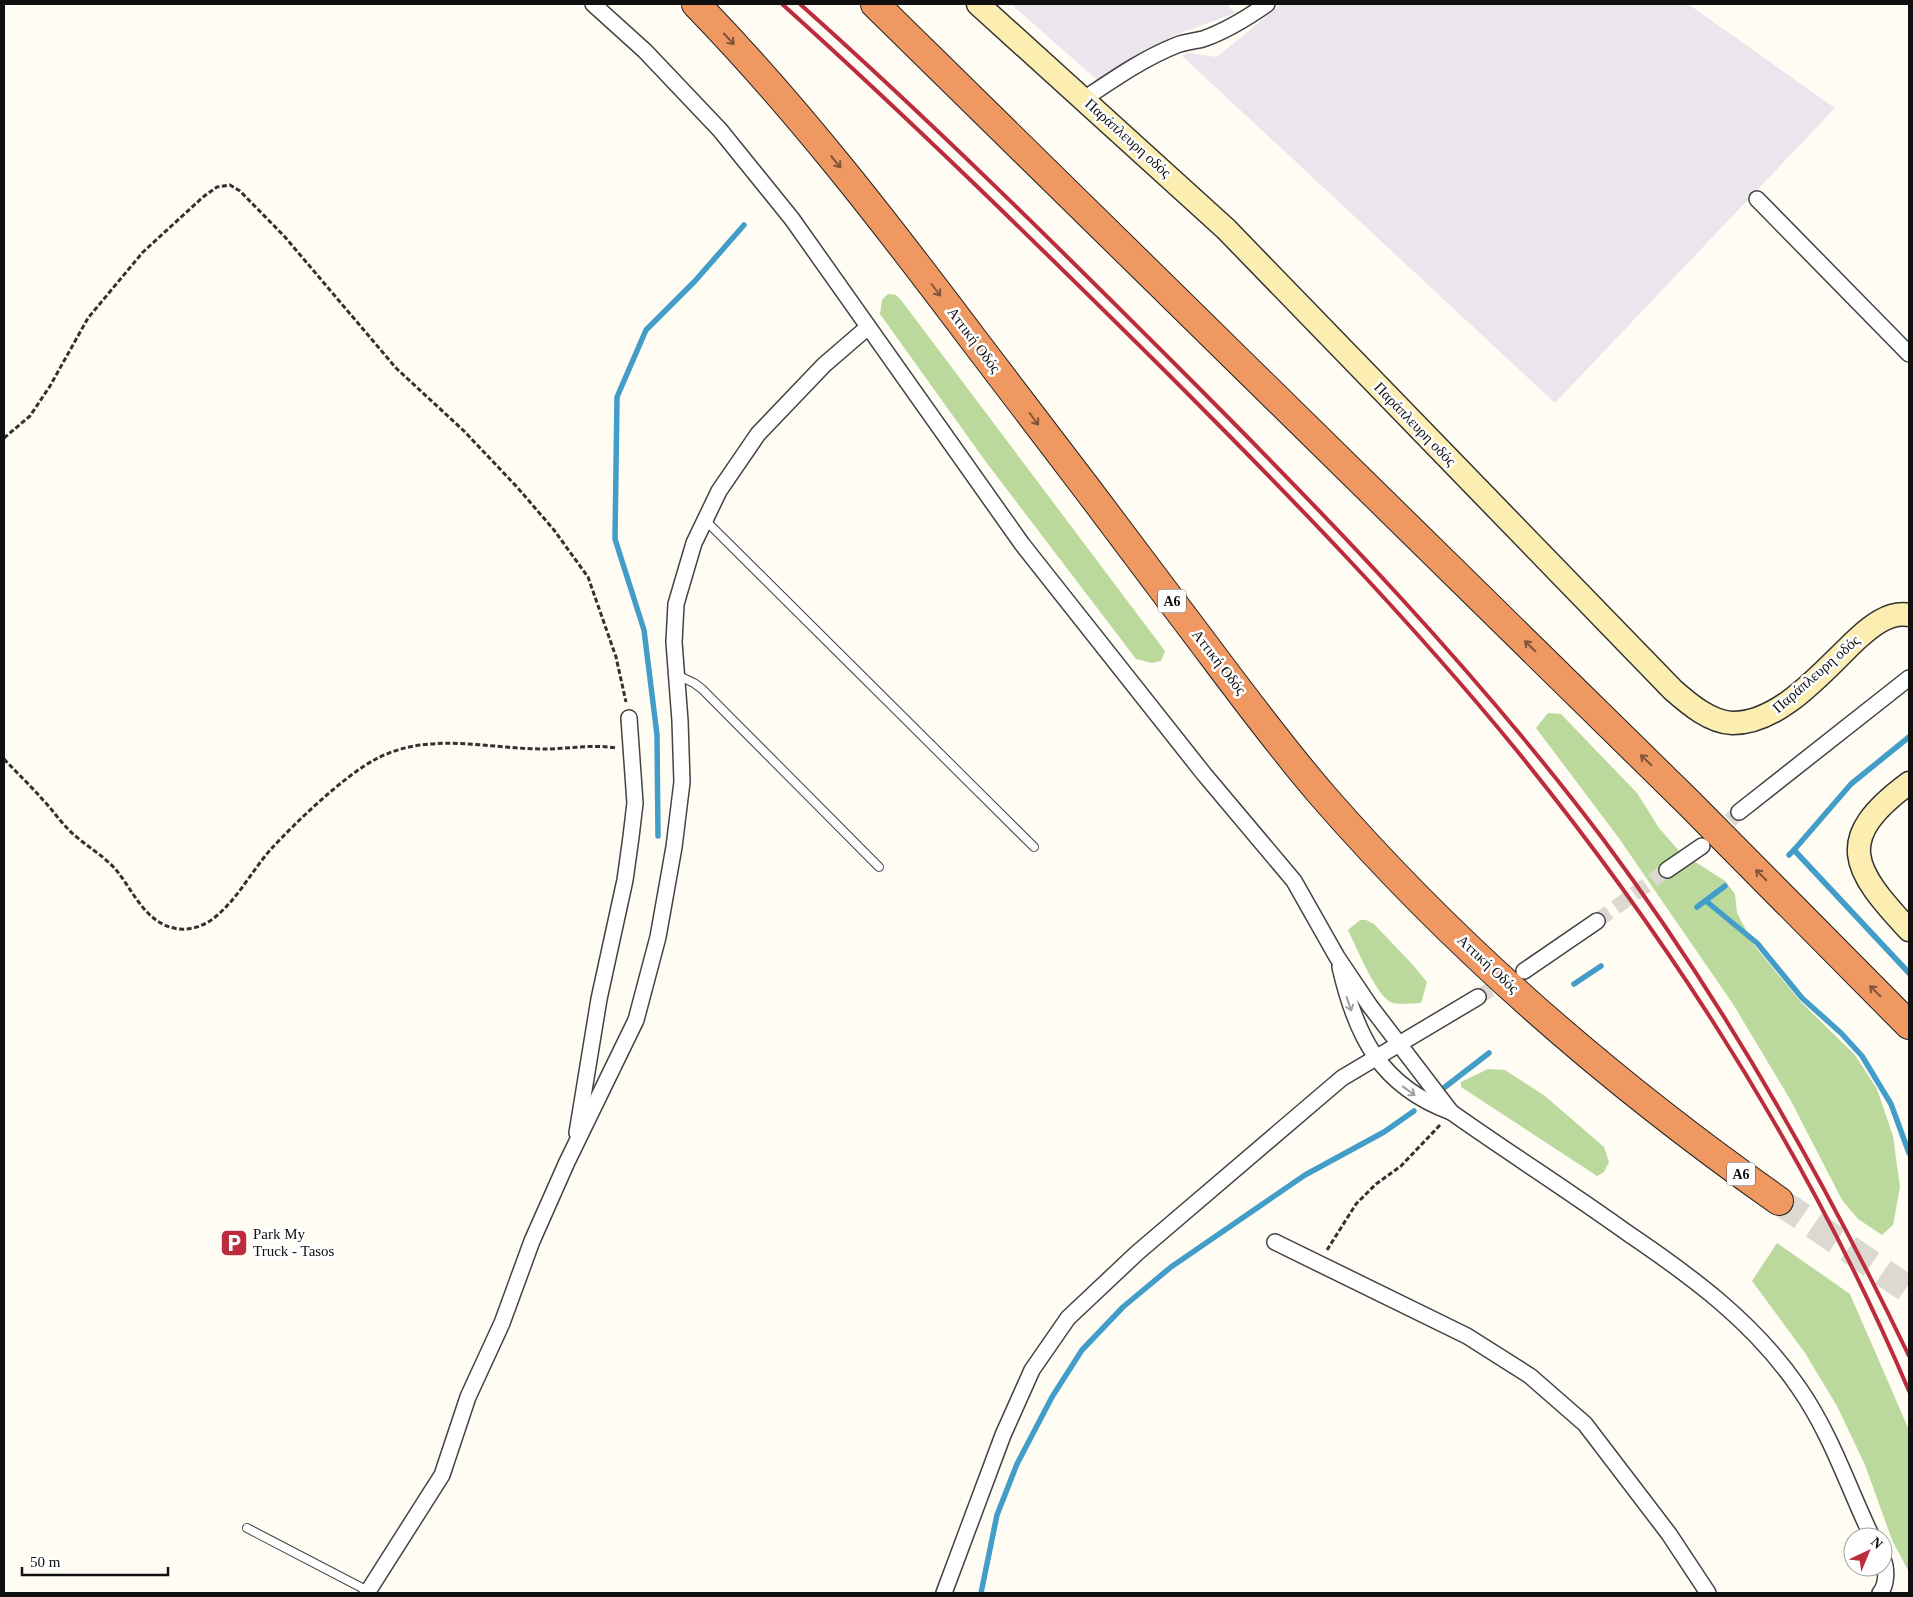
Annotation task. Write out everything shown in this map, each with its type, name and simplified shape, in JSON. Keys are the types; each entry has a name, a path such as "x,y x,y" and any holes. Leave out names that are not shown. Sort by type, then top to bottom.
{"highway":[{"name":"Αττική Οδός","path":"696,4 737,48 876,210 1320,793 1397,878 1566,1037 1703,1148 1780,1201"},
{"path":"875,4 1688,802 1909,1025"}],"street":[{"path":"593,4 645,51 720,130 792,219 1022,544 1204,774 1294,881 1338,957 1398,1044 1451,1112"},
{"name":"Παράπλευρη οδός","path":"978,4 1226,228 1673,690 1703,713 1732,723 1770,714 1795,697 1866,631 1884,619 1909,615"},
{"path":"1084,99 1138,64 1178,45 1227,29 1249,17 1266,4"},
{"path":"1757,199 1909,354"},
{"path":"367,1592 410,1528 442,1475 468,1397 502,1323 532,1241 573,1150 636,1020 658,937 674,848 682,782 674,642 676,604 694,543 719,491 758,434 824,365 868,327"},
{"name":"Παράπλευρη οδός","path":"1866,631 1886,625 1904,626 1909,629"},
{"path":"1740,812 1909,678"},
{"path":"573,1150 599,999 626,880 634,803 630,718"},
{"path":"1909,784 1884,802 1872,814 1862,830 1859,844 1861,865 1871,887 1909,930"},
{"path":"1667,870 1702,846"},
{"path":"1524,971 1597,921"},
{"path":"1338,957 1347,998 1356,1025 1376,1057 1401,1085 1424,1102 1451,1112 1656,1252 1700,1284 1743,1322 1776,1357 1799,1388 1825,1430 1868,1527"},
{"path":"944,1593 1002,1435 1032,1370 1068,1318 1137,1252 1297,1114 1342,1078 1478,997"},
{"path":"1275,1242 1467,1336 1530,1376 1585,1424 1669,1534 1708,1593"},
{"path":"1880,1593 1884,1588 1885,1577"}],"lane":[{"path":"705,520 1034,846"},
{"path":"677,676 694,683 702,689 879,867"},
{"path":"247,1528 367,1592"}],"path":[{"path":"4,438 30,416 50,386 88,318 143,252 203,197 217,187 230,185 240,191 285,237 396,368 464,432 510,480 558,536 588,577 616,657 630,718"},
{"path":"4,759 44,800 67,829 116,871 145,911 161,922 178,929 196,928 213,918 228,904 272,848 349,778 376,759 431,743 470,742 543,749 605,746 633,753"},
{"path":"1319,1263 1356,1204 1376,1184 1412,1154 1451,1112"}],"shaded area":[{"path":"1011,4 1227,4 1235,13 1173,36 1097,80"},
{"path":"1281,4 1688,4 1835,108 1555,403 1182,56 1187,53 1217,57"}],"green space":[{"path":"888,294 896,295 901,300 1165,651 1161,661 1152,663 1136,659 986,462 880,314 882,300"},
{"path":"1548,713 1561,714 1637,793 1659,828 1680,852 1725,881 1735,894 1737,913 1754,945 1800,1001 1855,1055 1877,1089 1893,1136 1900,1187 1893,1225 1882,1235 1858,1219 1842,1200 1791,1101 1733,1004 1618,837 1536,728"},
{"path":"1360,920 1366,920 1374,924 1427,982 1421,1003 1393,1003 1380,992 1348,930"},
{"path":"1488,1069 1505,1070 1545,1096 1604,1147 1609,1162 1604,1172 1597,1176 1461,1087 1461,1082"},
{"path":"1777,1243 1850,1294 1909,1430 1909,1572 1893,1542 1893,1527 1887,1527 1865,1465 1837,1406 1805,1353 1752,1281"}],"waterway":[{"path":"658,836 657,735 644,630 615,539 617,397 646,330 695,281 744,225"},
{"path":"1794,850 1851,784 1909,737"},
{"path":"1789,855 1794,850 1909,973"},
{"path":"1697,907 1725,886"},
{"path":"1706,901 1757,943 1802,998 1841,1033 1862,1056 1891,1104 1909,1153"},
{"path":"1574,984 1601,966"},
{"path":"1445,1087 1489,1053"},
{"path":"981,1593 997,1515 1017,1464 1052,1397 1082,1350 1123,1307 1171,1267 1305,1175 1384,1132 1414,1111"}],"tunnel":[{"path":"1713,836 1739,812"},
{"path":"1597,921 1667,870"},
{"path":"1478,997 1509,979"},
{"path":"1779,1201 1909,1290"}],"railway":[{"path":"782,4 974,183 1253,460 1389,603 1476,701 1518,752 1632,901 1736,1058 1784,1139 1829,1221 1871,1305 1909,1391"},
{"path":"800,4 991,182 1233,422 1398,595 1504,714 1603,839 1647,900 1730,1026 1806,1155 1876,1288 1909,1356"}],"place":[{"name":"Park My Truck - Tasos","path":"234,1243"}]}
